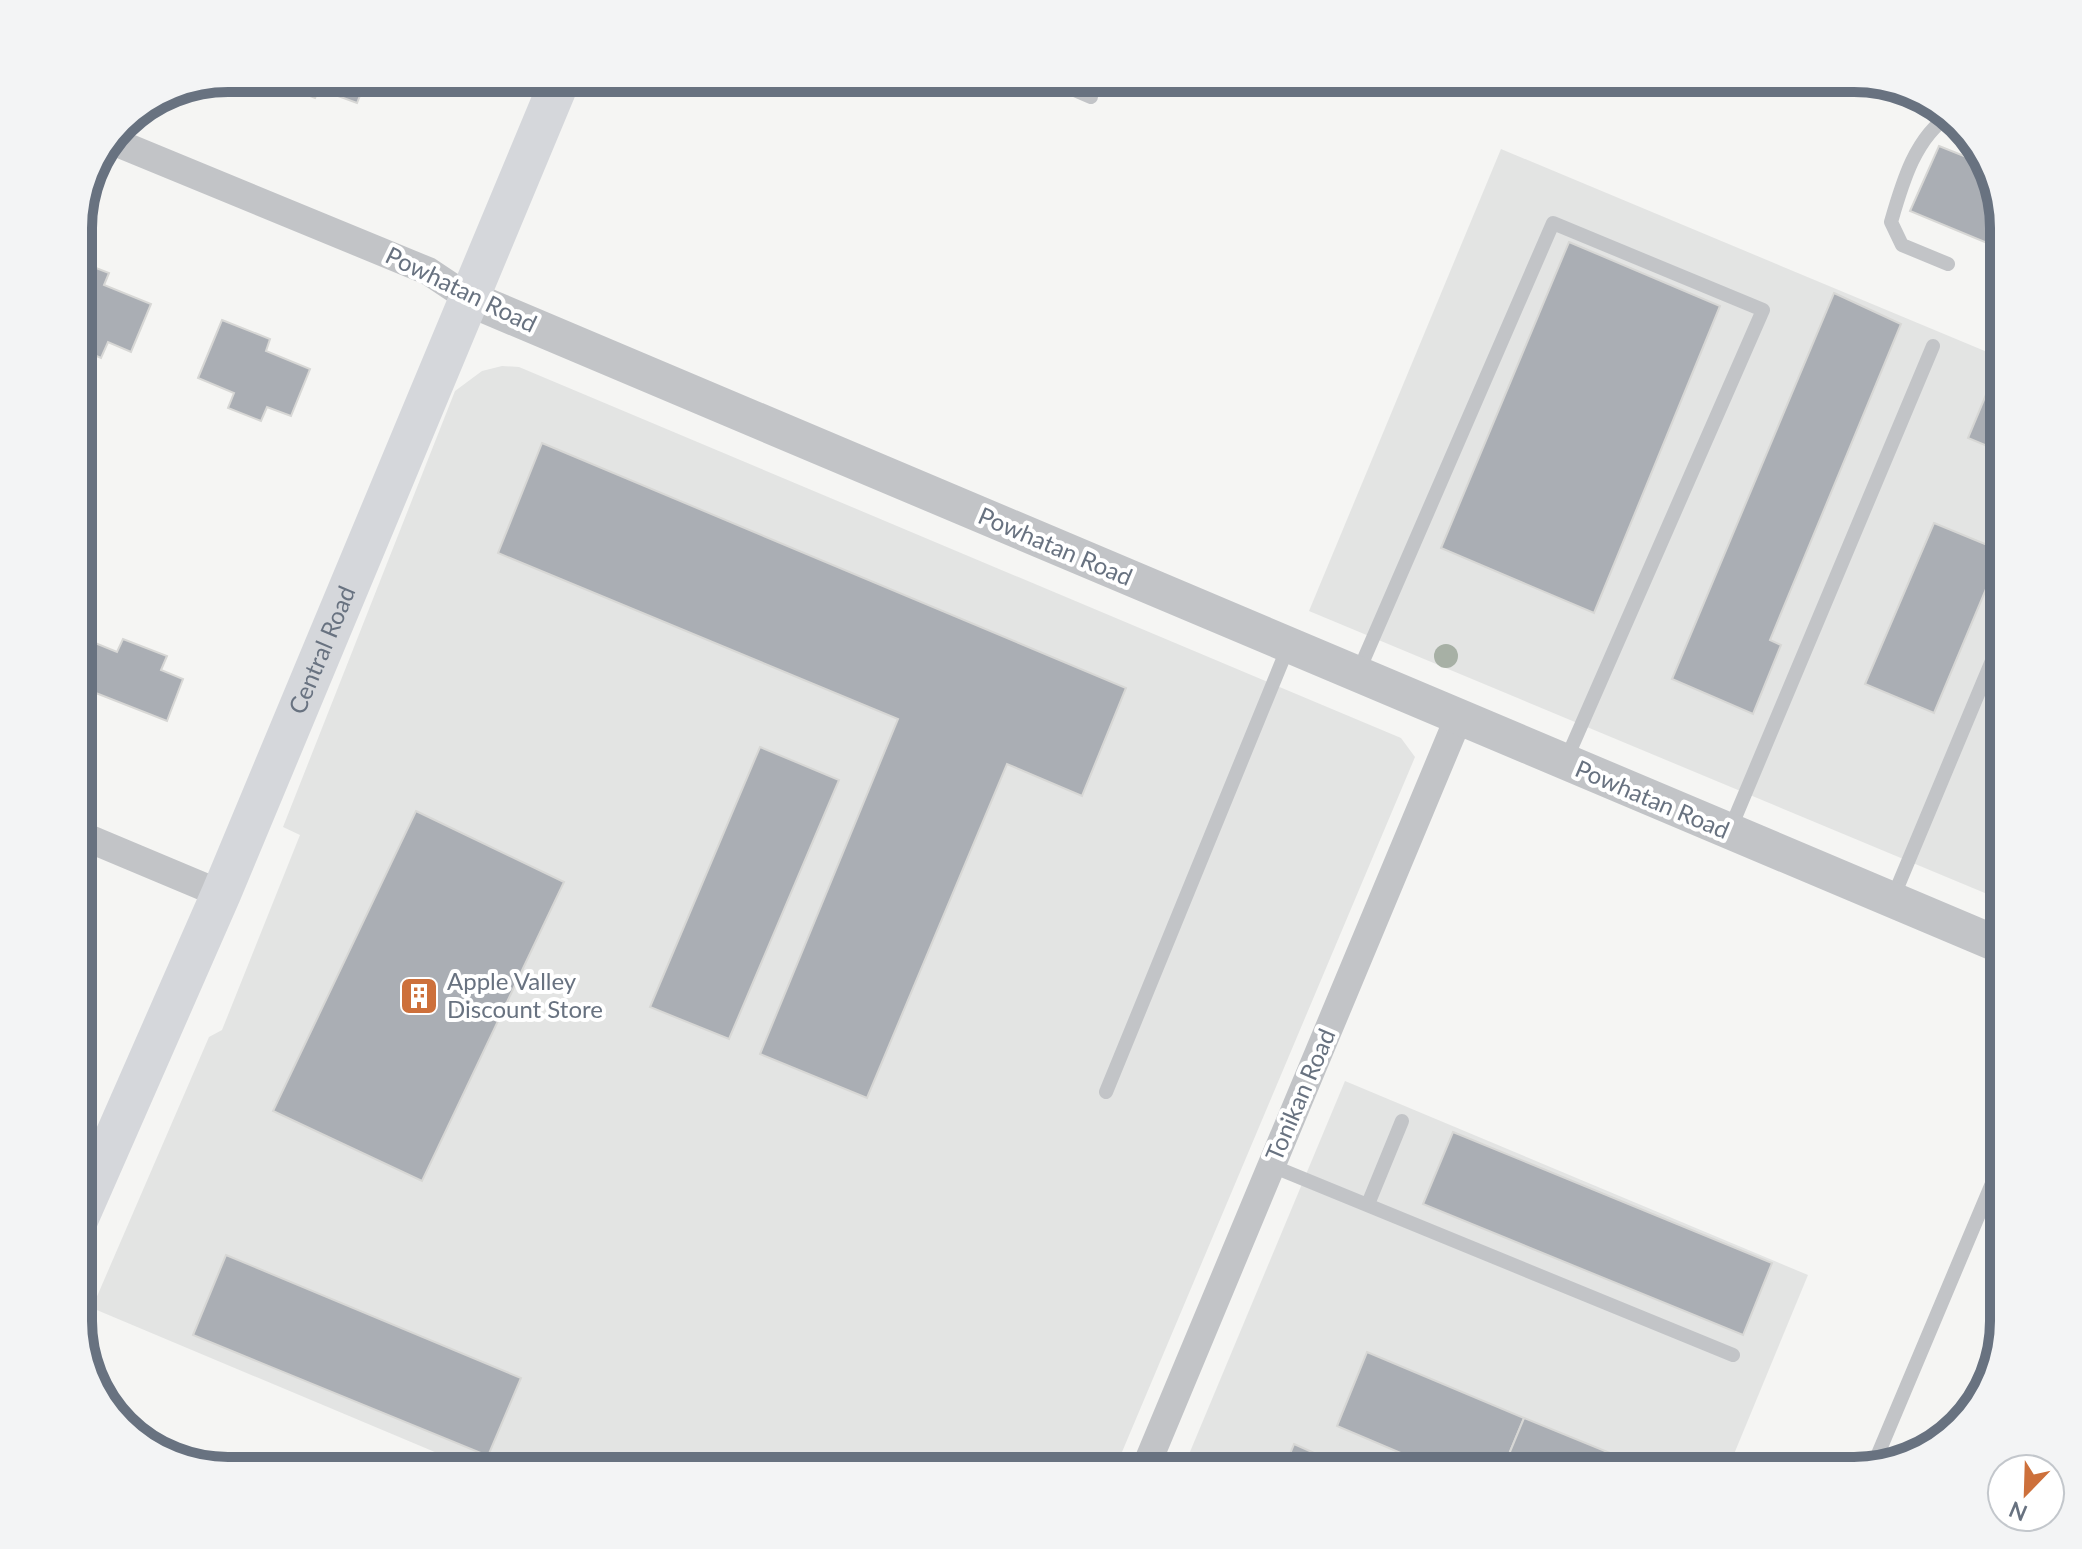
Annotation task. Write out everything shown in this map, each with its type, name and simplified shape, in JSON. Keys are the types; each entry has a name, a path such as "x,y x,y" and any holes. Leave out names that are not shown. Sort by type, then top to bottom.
{"main road":[{"name":"Central Road","path":"92,1181 221,894 555,92"}],"street":[{"name":"Powhatan Road","path":"122,145 428,271 470,299 1458,719 1990,941"},
{"name":"Tonikan Road","path":"1150,1457 1458,719"},
{"path":"92,840 221,894"}],"lane":[{"path":"1079,92 1091,97"},
{"path":"1939,122 1932,126 1903,182 1891,222 1902,245 1948,264"},
{"path":"1357,676 1553,223 1763,310 1564,763"},
{"path":"1729,832 1933,346"},
{"path":"1106,1092 1288,647"},
{"path":"1892,900 1990,666"},
{"path":"1368,1204 1402,1121"},
{"path":"1272,1166 1733,1355"},
{"path":"1878,1454 1990,1188"}],"shaded area":[{"path":"1501,149 1990,353 1990,895 1309,611"},
{"path":"502,366 519,367 1401,738 1415,757 1120,1457 447,1457 92,1308 209,1037 222,1030 300,835 283,827 455,391 482,371"},
{"path":"1345,1081 1808,1275 1733,1457 1188,1457"}],"building":[{"path":"300,92 318,92 315,98"},
{"path":"327,92 361,92 357,103"},
{"path":"1939,146 1970,159 1987,202 1990,244 1910,211"},
{"path":"1569,242 1720,306 1594,613 1441,548"},
{"path":"92,266 109,273 104,285 151,304 131,352 108,342 101,358 92,354"},
{"path":"1834,293 1901,324 1770,640 1781,645 1753,714 1672,679"},
{"path":"222,320 270,339 266,351 310,369 291,416 267,407 261,421 228,408 234,393 198,378"},
{"path":"1990,385 1990,447 1968,438"},
{"path":"542,443 1126,688 1082,796 1007,764 867,1098 760,1054 898,719 498,553"},
{"path":"1934,523 1990,546 1990,580 1934,713 1865,684"},
{"path":"123,639 167,656 161,670 183,679 167,721 92,692 92,642 117,652"},
{"path":"760,747 839,780 729,1039 650,1007"},
{"name":"Apple Valley Discount Store","path":"416,811 564,882 422,1181 273,1111"},
{"path":"1453,1132 1772,1263 1743,1335 1423,1204"},
{"path":"226,1255 521,1378 488,1456 193,1335"},
{"path":"1367,1352 1524,1418 1508,1457 1410,1457 1337,1426"},
{"path":"1524,1418 1620,1457 1508,1457"},
{"path":"1294,1444 1323,1457 1289,1457"}],"place":[{"name":"Apple Valley Discount Store","path":"419,996"}]}
